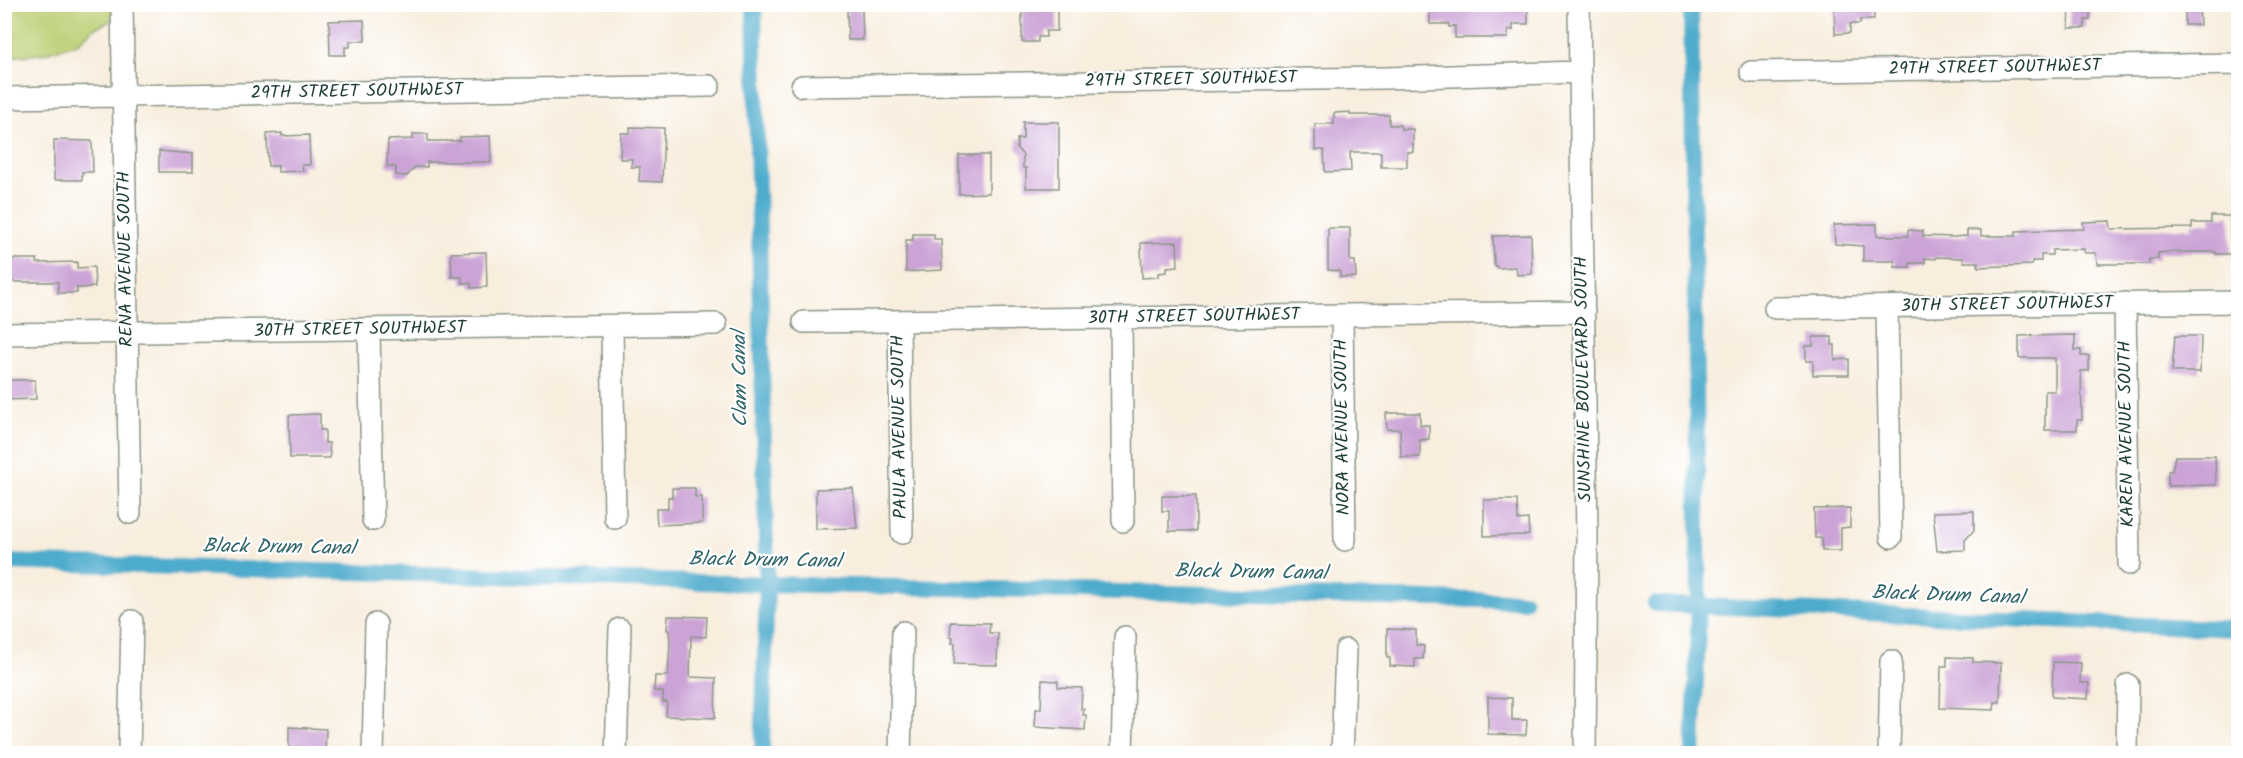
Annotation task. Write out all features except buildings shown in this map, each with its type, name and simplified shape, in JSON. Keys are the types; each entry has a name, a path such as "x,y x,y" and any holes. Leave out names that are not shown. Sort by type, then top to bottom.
{"street":[{"name":"RENA AVENUE SOUTH","path":"122,4 130,513"},
{"name":"SUNSHINE BOULEVARD SOUTH","path":"1579,4 1587,536 1585,753"},
{"name":"29TH STREET SOUTHWEST","path":"1751,72 2238,64"},
{"name":"29TH STREET SOUTHWEST","path":"802,86 1385,78 1580,72"},
{"name":"29TH STREET SOUTHWEST","path":"4,98 709,86"},
{"name":"30TH STREET SOUTHWEST","path":"1775,308 2238,302"},
{"name":"KAREN AVENUE SOUTH","path":"2125,303 2129,564"},
{"path":"1887,307 1890,537"},
{"name":"30TH STREET SOUTHWEST","path":"804,322 1584,312"},
{"name":"NORA AVENUE SOUTH","path":"1342,315 1345,540"},
{"path":"1121,319 1123,520"},
{"name":"PAULA AVENUE SOUTH","path":"899,321 902,533"},
{"name":"30TH STREET SOUTHWEST","path":"4,334 716,324"},
{"path":"612,326 615,518"},
{"path":"369,330 373,519"},
{"path":"129,753 132,621"},
{"path":"373,753 376,624"},
{"path":"616,753 620,629"},
{"path":"900,753 903,632"},
{"path":"1122,753 1125,637"},
{"path":"1342,753 1346,650"},
{"path":"1889,753 1892,662"},
{"path":"2127,753 2128,685"}],"green space":[{"path":"5,5 144,5 93,29 78,43 41,54 5,57"}],"waterway":[{"name":"Clam Canal","path":"754,4 767,584 762,754"},
{"path":"1691,4 1699,606 1693,754"},
{"name":"Clam Canal","path":"4,562 767,584 1524,601"},
{"name":"Black Drum Canal","path":"1655,604 2238,629"}]}
